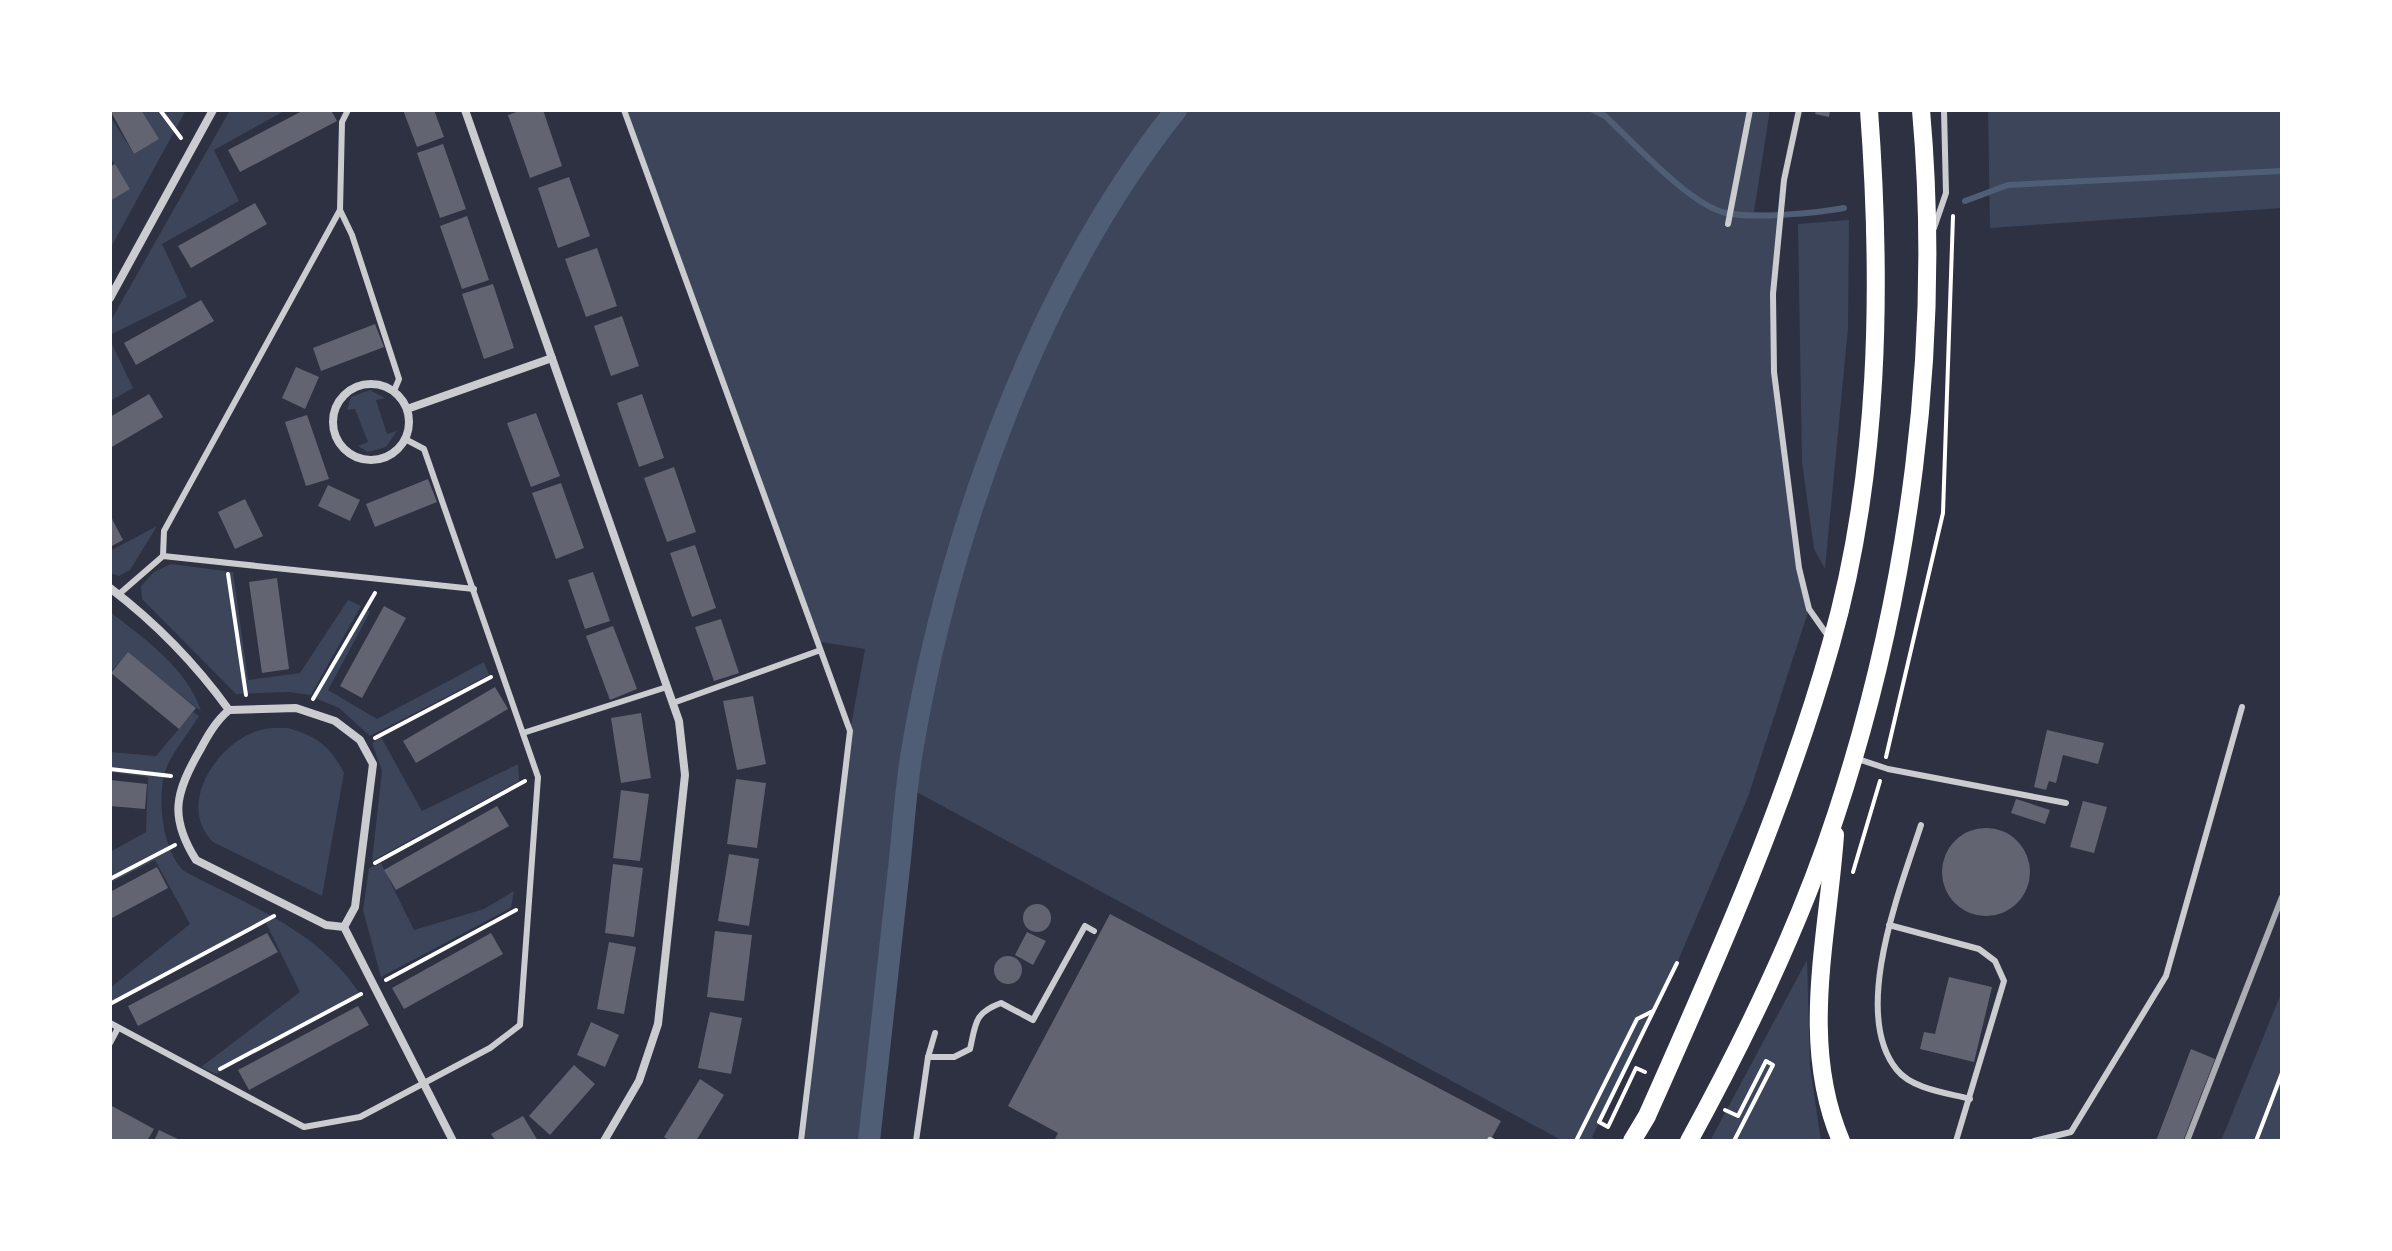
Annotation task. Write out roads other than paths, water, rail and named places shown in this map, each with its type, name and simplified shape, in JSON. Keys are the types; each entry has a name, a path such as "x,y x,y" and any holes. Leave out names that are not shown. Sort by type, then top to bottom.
{"highway":[{"path":"1632,1141 1647,1116 1757,861 1790,774 1832,642 1853,548 1874,350 1875,187 1869,110"},
{"path":"1689,1141 1768,989 1836,816 1898,574 1926,319 1927,178 1921,110"},
{"path":"1836,816 1829,918 1818,984 1818,1059 1837,1137"}],"street":[{"path":"110,298 213,110"},
{"path":"465,110 679,721 685,775 658,1024 639,1081 604,1141"},
{"path":"407,409 552,358"},
{"path":"370,384 394,391 407,409 405,439 398,449 376,460 352,456 335,437 334,413 347,392 370,384"},
{"path":"110,588 201,671 229,710"},
{"path":"229,710 306,711 335,721 363,746 373,764 355,907 344,927 326,925 196,860 184,840 178,815 184,778 219,719 229,710"},
{"path":"344,927 453,1141"}],"lane":[{"path":"348,110 342,122 340,210 352,235 399,379 394,391"},
{"path":"624,110 818,651 850,731 801,1141"},
{"path":"1728,224 1750,110"},
{"path":"1799,110 1784,180 1782,234 1773,294 1774,372 1799,568 1809,609 1832,642"},
{"path":"1927,249 1946,193 1944,110"},
{"path":"118,595 163,556 164,531 340,210"},
{"path":"110,1023 304,1127 360,1117 490,1048 520,1025 537,775 424,449 405,439"},
{"path":"163,556 474,589"},
{"path":"673,703 818,651"},
{"path":"523,733 667,687"},
{"path":"2034,1141 2071,1132 2166,976 2242,707"},
{"path":"1852,757 1884,768 2066,803"},
{"path":"1921,825 1889,925 1878,981 1878,1019 1896,1069 1909,1081 1970,1099"},
{"path":"1889,925 1979,949 1988,954 2001,970 2004,981 1956,1141"},
{"path":"928,1057 954,1057 970,1049 983,1010 1001,1003 1033,1020 1085,926 1094,931"},
{"path":"110,1043 118,1028"},
{"path":"916,1141 928,1057 935,1033"}],"waterway":[{"path":"869,1141 910,767 928,668 949,583 1006,414 1041,332 1081,253 1126,179 1176,110"},
{"path":"1593,110 1605,116 1680,186 1712,208 1738,215 1844,208"},
{"path":"1965,201 2008,185 2282,171"}],"railway":[{"path":"2187,1141 2282,897"}]}
